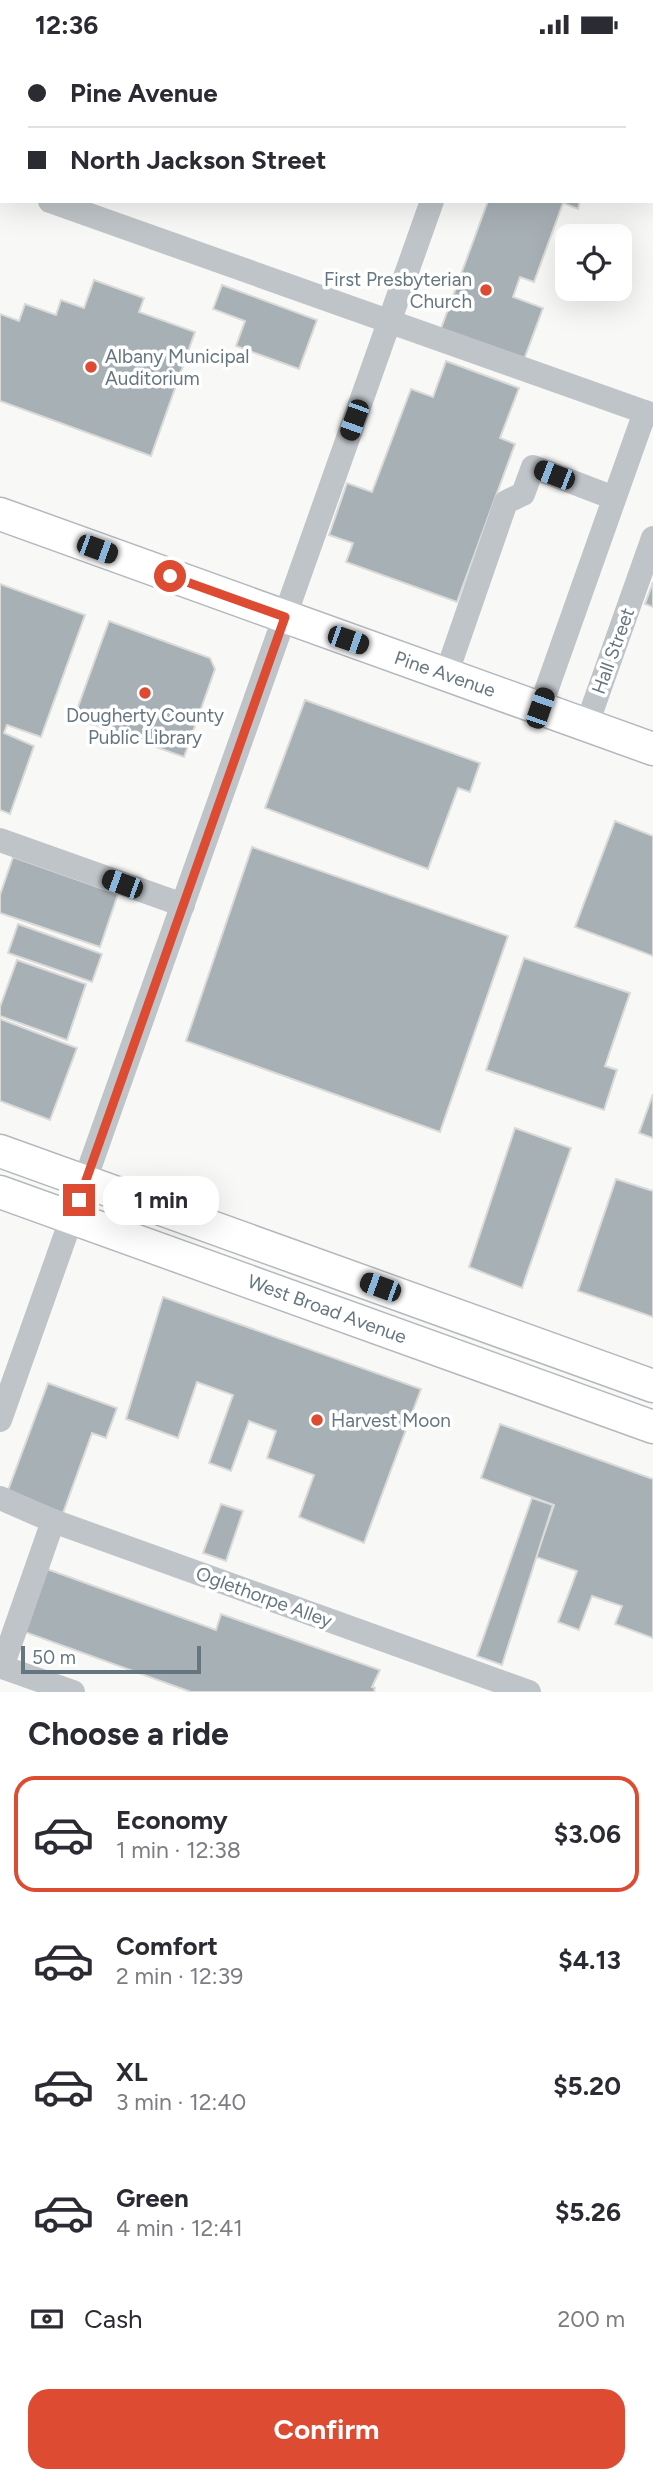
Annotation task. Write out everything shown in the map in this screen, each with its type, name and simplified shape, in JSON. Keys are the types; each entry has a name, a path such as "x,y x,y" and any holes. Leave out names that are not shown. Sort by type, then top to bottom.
{"main road":[{"name":"Pine Avenue","path":"0,514 653,749"},
{"name":"West Broad Avenue","path":"0,1151 653,1386"},
{"name":"West Broad Avenue","path":"0,1192 653,1427"}],"street":[{"path":"56,203 649,414 614,498 540,708"},
{"path":"0,1420 431,203"},
{"path":"446,675 506,502 523,494 533,467 614,498"},
{"name":"Hall Street","path":"587,724 653,538"},
{"path":"0,840 183,905"},
{"name":"Oglethorpe Alley","path":"0,1498 53,1521 529,1692"},
{"path":"53,1521 2,1667 73,1692"}],"building":[{"name":"First Presbyterian Church","path":"487,203 563,203 534,282 520,277 513,297 543,308 522,365 439,334"},
{"name":"First Presbyterian Church","path":"563,203 580,203 578,209"},
{"name":"Albany Municipal Auditorium","path":"94,280 144,298 139,312 195,332 151,456 0,401 0,314 19,321 25,304 56,315 61,300 84,308"},
{"path":"222,285 317,320 299,369 236,346 245,321 213,309"},
{"path":"446,361 519,388 500,438 515,444 457,602 346,562 353,543 329,535 347,483 372,492 411,389 433,397"},
{"path":"653,582 653,607 645,604"},
{"path":"0,584 85,615 41,737 7,725 4,733 34,746 10,814 0,810"},
{"name":"Dougherty County Public Library","path":"109,621 210,658 215,669 184,757 74,718"},
{"path":"305,700 480,763 470,792 458,788 428,869 265,808"},
{"path":"615,821 653,836 653,956 575,927"},
{"path":"252,847 508,936 440,1132 186,1041"},
{"path":"13,857 118,894 100,947 0,913 0,895"},
{"path":"18,924 102,954 92,982 8,953"},
{"path":"524,958 630,993 605,1066 617,1070 604,1110 486,1070"},
{"path":"17,960 86,984 67,1040 0,1016 0,1007"},
{"path":"0,1019 77,1048 50,1120 0,1101"},
{"path":"653,1094 653,1138 639,1133"},
{"path":"515,1128 571,1148 522,1288 469,1267"},
{"path":"616,1179 653,1191 653,1317 578,1291"},
{"name":"Harvest Moon","path":"163,1297 421,1389 364,1543 299,1517 314,1475 267,1458 276,1431 249,1421 231,1471 209,1463 233,1395 197,1382 178,1438 126,1419"},
{"path":"48,1383 117,1408 106,1438 92,1433 63,1513 7,1493"},
{"path":"500,1424 653,1479 653,1638 615,1624 622,1606 592,1596 579,1630 558,1622 577,1571 536,1557 554,1505 481,1478"},
{"path":"532,1498 553,1505 502,1665 477,1656"},
{"path":"221,1504 243,1511 226,1561 203,1553"},
{"path":"44,1568 216,1630 221,1614 380,1670 372,1687 375,1688 374,1692 191,1692 22,1631"}],"place":[{"name":"First Presbyterian Church","path":"486,290"},
{"name":"Albany Municipal Auditorium","path":"91,367"},
{"name":"Dougherty County Public Library","path":"145,693"},
{"name":"Harvest Moon","path":"317,1420"}],"route":[{"path":"79,1200 285,617 170,576"}]}
